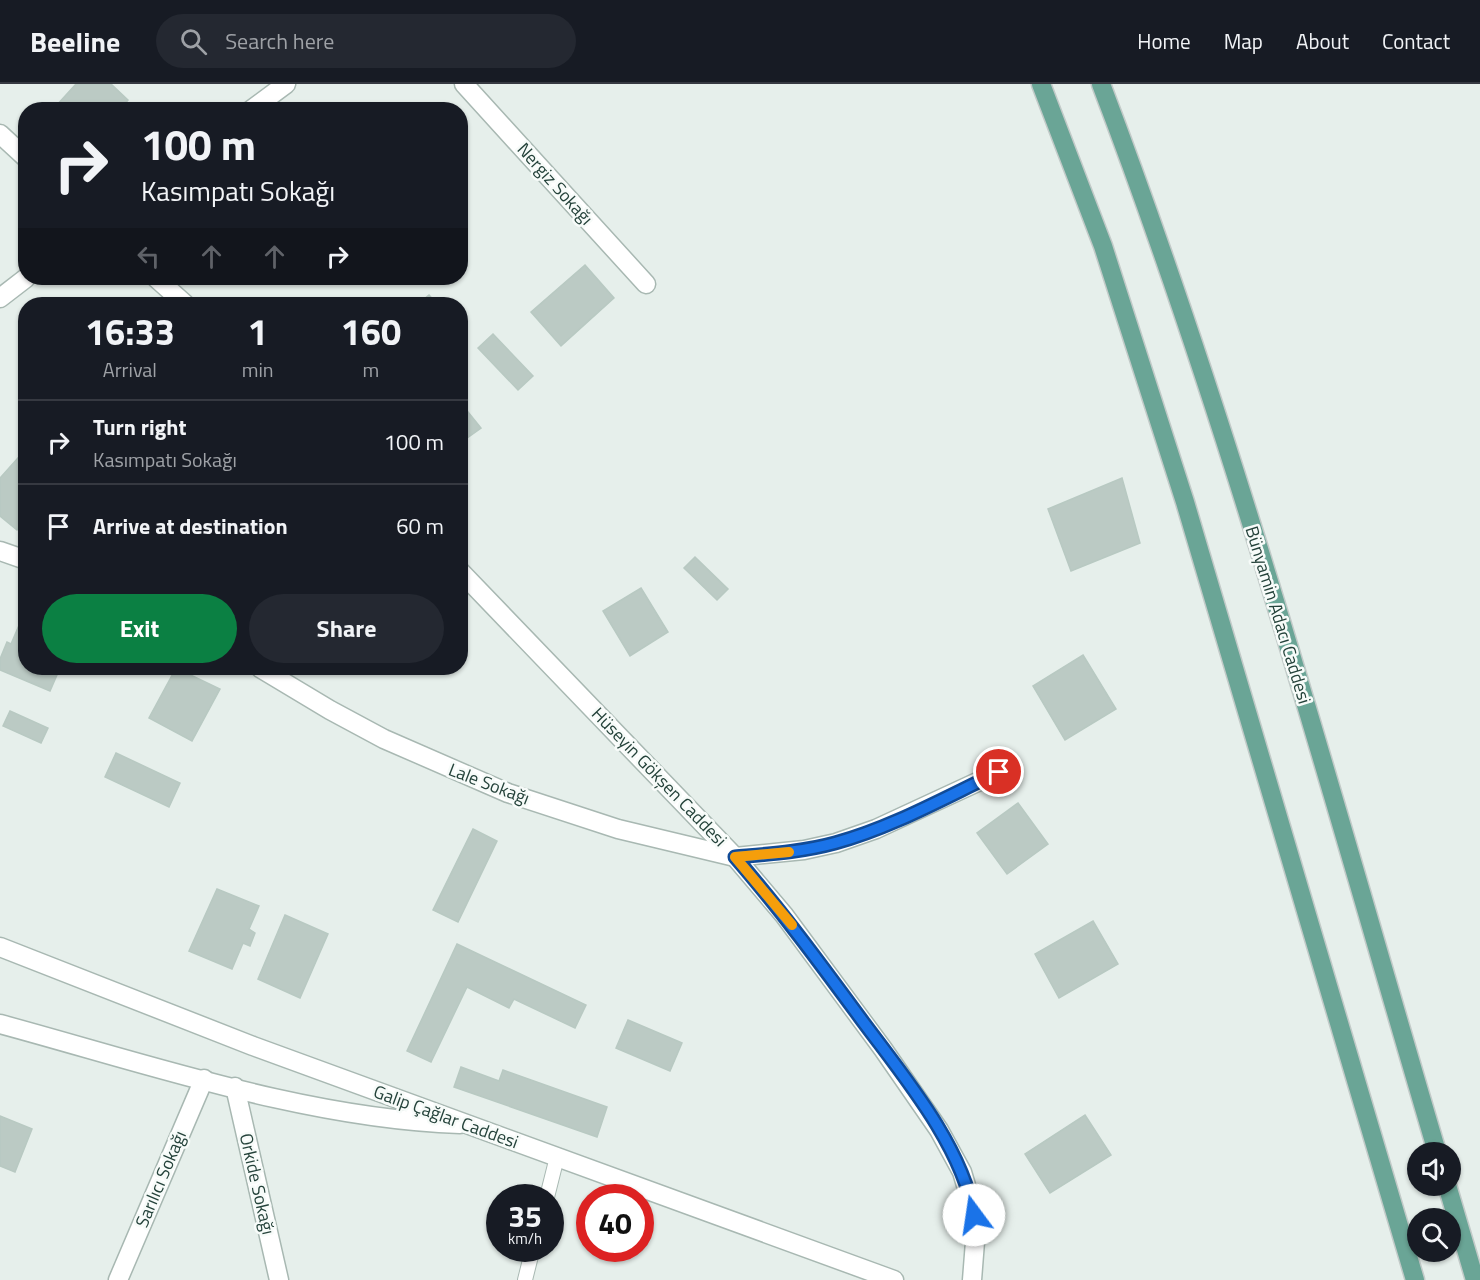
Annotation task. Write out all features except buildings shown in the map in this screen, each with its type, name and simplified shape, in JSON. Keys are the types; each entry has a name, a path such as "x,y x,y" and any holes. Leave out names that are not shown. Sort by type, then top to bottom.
{"main road":[{"path":"1041,84 1103,246 1185,502 1415,1280"},
{"name":"Bünyamin Adacı Caddesi","path":"1101,84 1143,194 1219,421 1289,648 1434,1142"},
{"path":"1450,1196 1475,1280"}],"street":[{"path":"262,102 286,84"},
{"name":"Nergiz Sokağı","path":"464,84 646,284"},
{"path":"0,134 18,151"},
{"path":"0,298 18,284"},
{"path":"164,285 177,297"},
{"path":"0,551 18,557"},
{"name":"Hüseyin Gökşen Caddesi","path":"468,579 735,857 784,915 939,1130 962,1172 971,1202 976,1229 972,1280"},
{"name":"Lale Sokağı","path":"272,675 384,739 508,792 618,829 735,857 804,850 836,843 876,829 999,772"},
{"name":"Galip Çağlar Caddesi","path":"0,946 253,1046 894,1280"},
{"path":"0,1024 235,1088 361,1115 408,1122 464,1124"},
{"name":"Sarılıcı Sokağı","path":"118,1280 204,1079"},
{"name":"Orkide Sokağı","path":"235,1088 279,1280"}],"lane":[{"path":"550,1184 557,1157"},
{"path":"525,1280 530,1262"}],"slow traffic":[{"path":"789,852 735,857 792,925"}],"route":[{"path":"974,1215 962,1172 939,1130 883,1049 784,915 735,857 804,850 836,843 876,829 999,772"}]}
